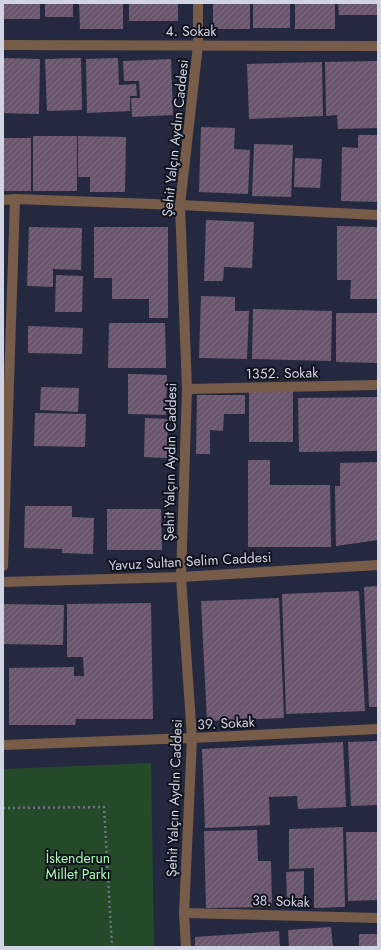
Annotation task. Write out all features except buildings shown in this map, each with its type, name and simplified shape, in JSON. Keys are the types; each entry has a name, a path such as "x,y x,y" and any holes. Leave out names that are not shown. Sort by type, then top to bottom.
{"street":[{"name":"Şehit Yalçın Aydın Caddesi","path":"186,947 184,913 192,738 181,577 187,389 180,205 198,45 198,3"},
{"name":"4. Sokak","path":"3,45 378,46"},
{"path":"3,200 180,205 378,215"},
{"path":"3,566 15,200"},
{"name":"1352. Sokak","path":"187,389 378,385"},
{"name":"Yavuz Sultan Selim Caddesi","path":"3,582 181,577 378,565"},
{"name":"39. Sokak","path":"3,745 378,729"},
{"name":"38. Sokak","path":"184,913 378,918"}],"path":[{"path":"3,808 104,807 112,947"}],"green space":[{"name":"İskenderun Millet Parkı","path":"151,763 154,947 3,947 3,769"}]}
